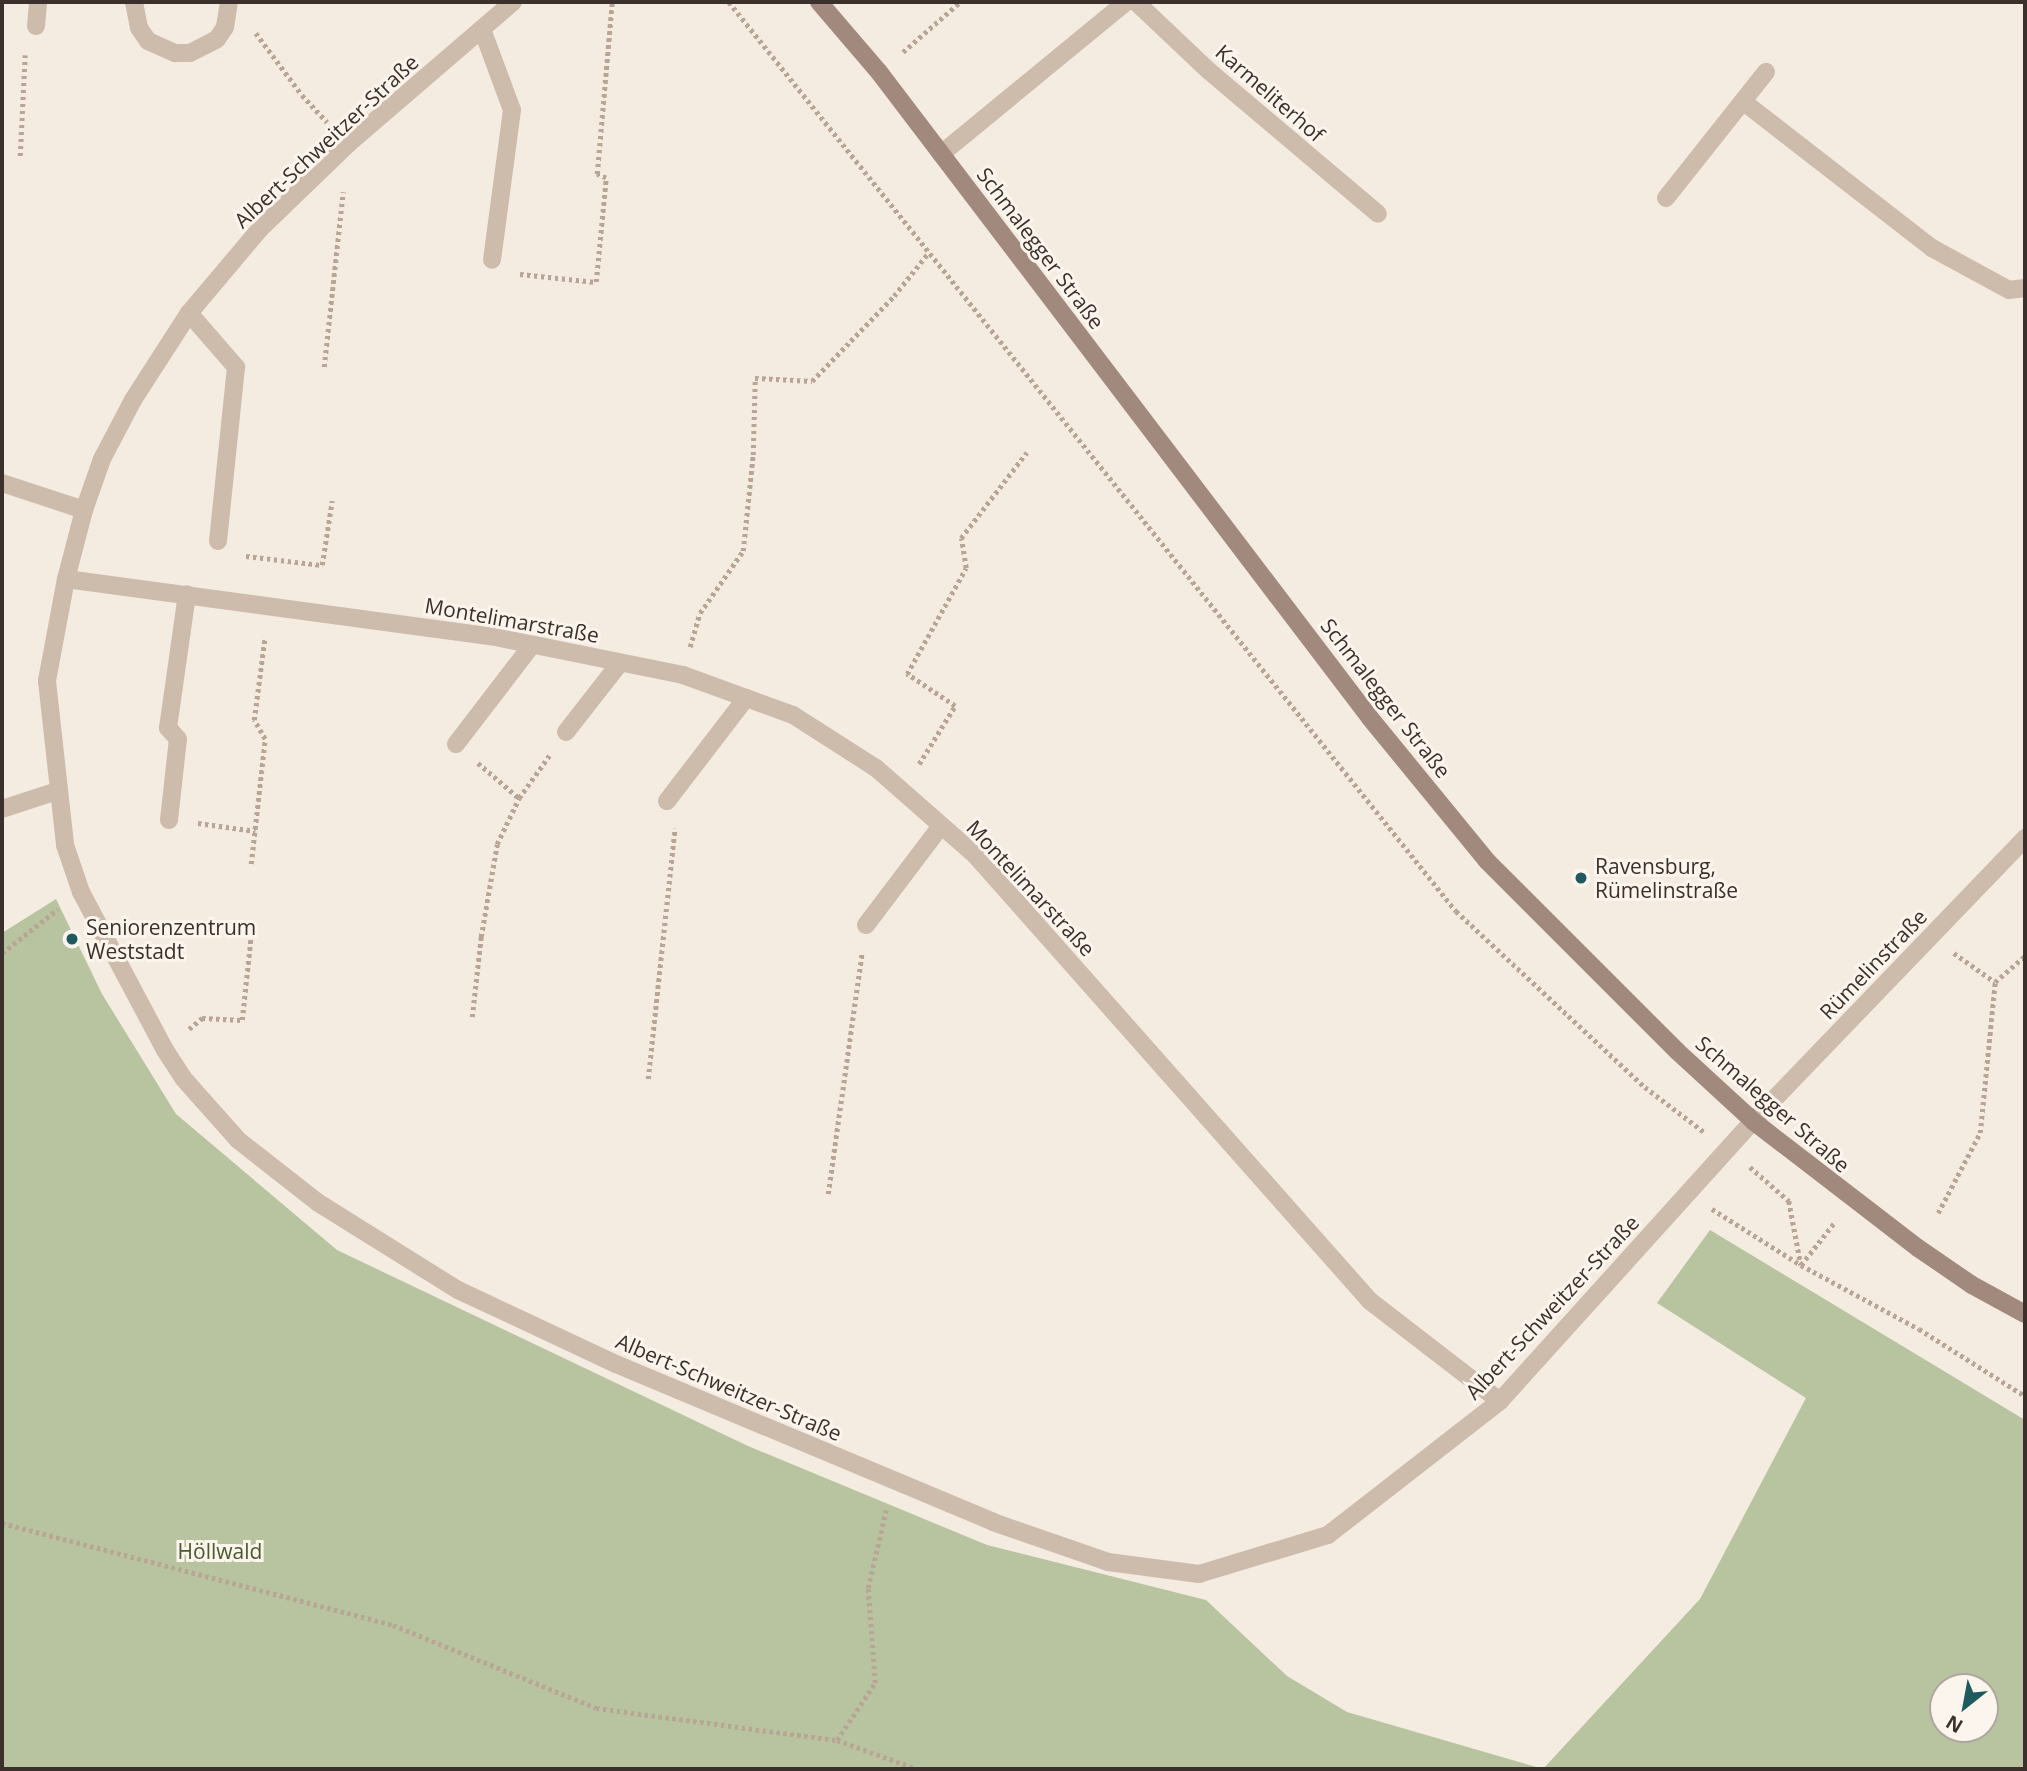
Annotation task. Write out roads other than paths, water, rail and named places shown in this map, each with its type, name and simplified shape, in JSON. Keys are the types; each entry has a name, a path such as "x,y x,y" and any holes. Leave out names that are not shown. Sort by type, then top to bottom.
{"street":[{"path":"36,26 38,2"},
{"path":"134,2 139,29 148,41 175,54 197,51 216,39 225,27 229,2"},
{"name":"Albert-Schweitzer-Straße","path":"513,2 348,144 260,230 189,313 133,400 102,459 84,510 66,579 47,681 65,845 81,892 165,1050 183,1078 238,1140 317,1202 458,1290 616,1364 892,1482 993,1522 1108,1562 1199,1574 1328,1535 1500,1401 1753,1121"},
{"name":"Schmalegger Straße","path":"820,2 879,72 942,154 1370,718 1487,861 1677,1051 1753,1121 1918,1248 1972,1284 2025,1314"},
{"path":"942,154 1126,2"},
{"name":"Karmeliterhof","path":"1136,2 1209,71 1378,214"},
{"path":"482,29 512,110 492,260"},
{"path":"1666,198 1745,103 1766,72"},
{"path":"1745,103 1932,247 2010,290 2025,288"},
{"path":"189,313 236,367 218,541"},
{"path":"2,483 84,510"},
{"name":"Montelimarstraße","path":"66,579 269,605 532,645 683,675 793,715 876,768 976,856 1370,1300 1500,1401"},
{"path":"169,820 178,739 168,728 187,594"},
{"path":"456,744 532,645"},
{"path":"566,732 620,663"},
{"path":"667,801 746,698"},
{"path":"2,809 57,790"},
{"path":"866,925 941,826"},
{"name":"Rümelinstraße","path":"1753,1121 2025,838"}],"place":[{"name":"Ravensburg, Rümelinstraße","path":"1581,878"},
{"name":"Seniorenzentrum Weststadt","path":"72,939"}],"park label":[{"name":"Höllwald","path":"220,1551"}]}
